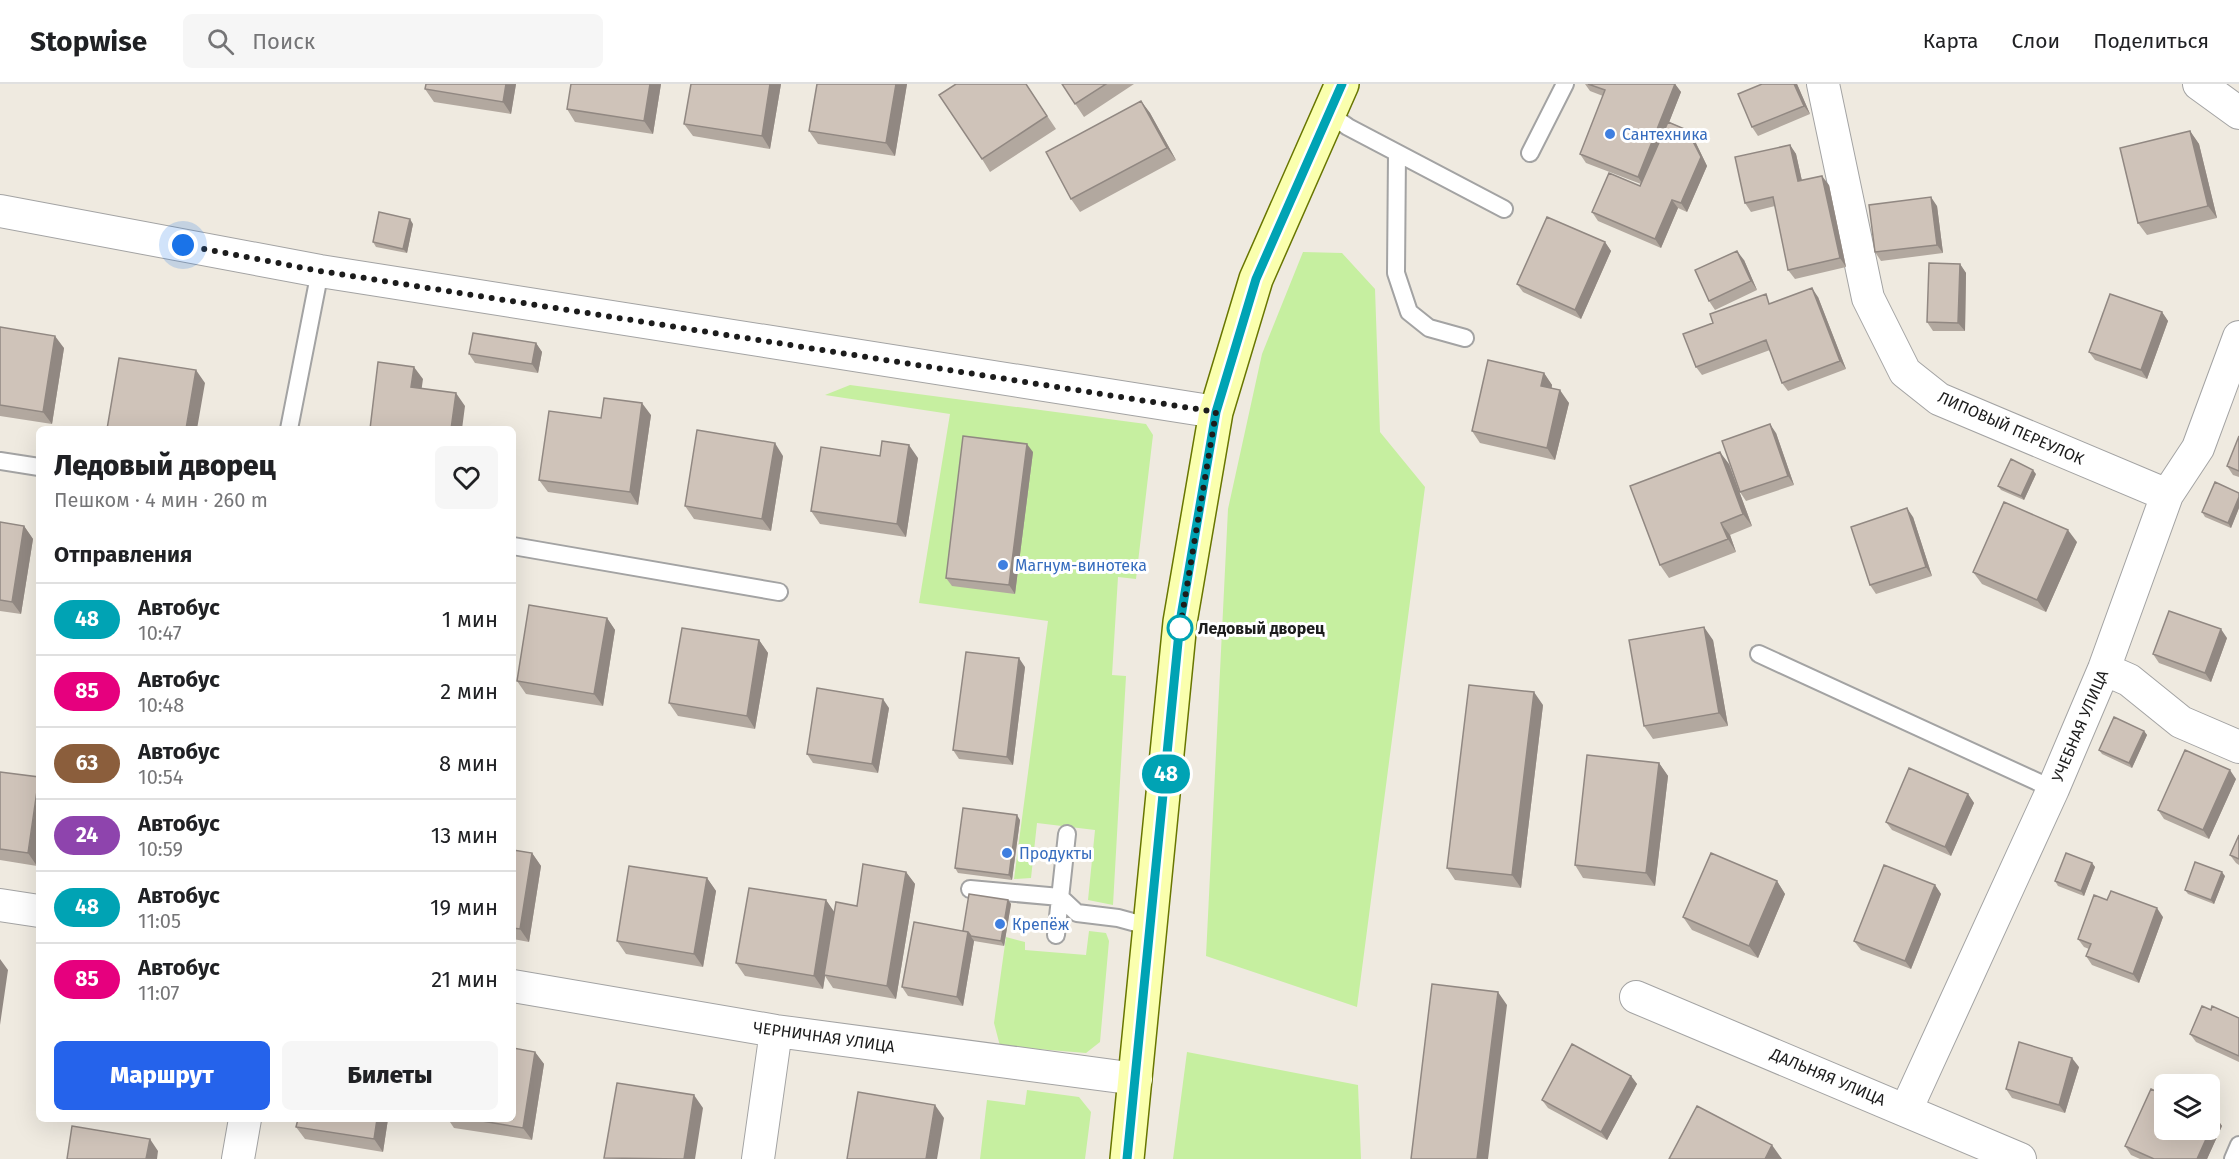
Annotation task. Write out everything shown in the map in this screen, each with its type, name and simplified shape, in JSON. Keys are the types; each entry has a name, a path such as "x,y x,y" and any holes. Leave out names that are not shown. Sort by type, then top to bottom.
{"main road":[{"path":"1126,1159 1136,1079 1180,622 1216,412 1256,279 1342,84"}],"street":[{"name":"ЛИПОВЫЙ ПЕРЕУЛОК","path":"1823,84 1868,298 1905,372 1939,399 2167,495"},
{"path":"2199,84 2239,112"},
{"path":"0,211 320,271 1216,412"},
{"name":"УЧЕБНАЯ УЛИЦА","path":"1906,1110 2054,789 2104,669 2167,495 2198,448 2239,337"},
{"path":"2104,669 2128,680 2181,722 2239,747"},
{"path":"0,905 36,911"},
{"name":"ЧЕРНИЧНАЯ УЛИЦА","path":"516,987 776,1031 1136,1079"},
{"name":"ДАЛЬНЯЯ УЛИЦА","path":"1636,997 2019,1159"},
{"path":"758,1159 776,1031"},
{"path":"238,1159 244,1122"}],"lane":[{"path":"1530,153 1565,84"},
{"path":"1328,113 1348,127 1504,209"},
{"path":"1397,153 1396,273 1409,312 1429,327 1465,338"},
{"path":"290,426 320,271"},
{"path":"0,461 36,467"},
{"path":"516,547 779,592"},
{"path":"1759,654 2054,789"},
{"path":"1056,935 1067,834"},
{"path":"970,889 1060,897 1077,913 1118,918 1151,927"},
{"path":"2233,1159 2239,1145"}],"green space":[{"path":"1303,252 1342,253 1375,289 1380,432 1425,487 1357,1007 1206,956 1228,509 1262,354"},
{"path":"850,385 1146,424 1153,435 1136,579 1118,577 1112,675 1126,676 1113,905 1088,900 1095,830 1037,823 1031,878 1014,879 1048,621 919,603 950,414 825,395"},
{"path":"1089,931 1106,933 1109,941 1100,1042 1086,1053 1000,1046 994,1023 1006,937 1025,942 1025,950 1086,955"},
{"path":"1187,1052 1358,1085 1361,1159 1173,1159"},
{"path":"1027,1090 1079,1097 1091,1112 1085,1159 980,1159 987,1100 1025,1105"}],"building":[{"path":"426,84 506,84 503,102 425,89"},
{"path":"571,84 650,84 644,121 567,109"},
{"path":"691,84 770,84 762,136 684,124"},
{"path":"817,84 896,84 886,143 809,131"},
{"path":"956,84 1026,84 1047,116 982,159 939,95"},
{"path":"1062,84 1106,84 1075,104"},
{"path":"1588,84 1675,84 1638,177 1580,154 1605,90"},
{"path":"1762,84 1794,84 1804,106 1752,127 1738,94"},
{"path":"1141,101 1167,148 1071,199 1046,152"},
{"path":"1668,122 1687,130 1701,157 1681,203 1672,200 1655,239 1592,212 1609,173 1640,186"},
{"path":"2190,131 2208,206 2138,223 2120,148"},
{"path":"1790,145 1798,181 1822,176 1840,258 1788,270 1773,197 1745,203 1735,157"},
{"path":"1931,197 1937,245 1875,252 1869,205"},
{"path":"379,212 410,219 403,249 373,242"},
{"path":"1547,217 1605,242 1575,310 1517,284"},
{"path":"1737,251 1751,281 1709,301 1695,270"},
{"path":"1929,263 1960,264 1958,323 1927,322"},
{"path":"1812,288 1840,361 1782,383 1766,340 1696,367 1683,334 1713,323 1710,314 1766,294 1769,304"},
{"path":"2110,294 2162,312 2141,370 2089,352"},
{"path":"0,327 55,336 43,412 0,405"},
{"path":"473,333 536,343 532,364 469,354"},
{"path":"119,358 196,370 187,426 108,426"},
{"path":"1488,360 1544,373 1541,386 1560,390 1547,448 1472,431"},
{"path":"378,362 414,367 411,387 456,393 451,426 370,426"},
{"path":"604,398 642,403 630,492 539,480 549,411 601,418"},
{"path":"1770,424 1788,476 1740,492 1722,441"},
{"path":"697,430 775,443 762,519 685,506"},
{"path":"963,436 1027,444 1009,585 946,578"},
{"path":"2239,436 2239,471 2227,466"},
{"path":"882,441 909,445 897,524 811,511 821,447 880,456"},
{"path":"1720,452 1743,514 1721,523 1728,539 1660,565 1630,486"},
{"path":"2011,459 2033,470 2021,496 1998,486"},
{"path":"2215,482 2239,493 2228,523 2202,512"},
{"path":"2004,502 2068,530 2037,600 1973,572"},
{"path":"1907,508 1926,567 1870,585 1851,527"},
{"path":"0,522 24,526 12,602 0,600"},
{"path":"529,605 607,618 594,694 517,681"},
{"path":"2169,611 2221,629 2205,673 2153,654"},
{"path":"1704,627 1719,713 1644,726 1629,640"},
{"path":"682,628 759,640 747,716 669,703"},
{"path":"966,652 1019,658 1007,757 953,750"},
{"path":"1469,685 1534,692 1512,875 1447,868"},
{"path":"817,688 883,699 872,764 807,754"},
{"path":"2114,717 2144,731 2129,763 2099,750"},
{"path":"2185,750 2230,770 2203,830 2158,810"},
{"path":"1587,755 1659,763 1646,873 1575,865"},
{"path":"1909,768 1968,794 1945,847 1886,822"},
{"path":"0,772 36,777 36,798 28,853 0,849"},
{"path":"963,808 1017,815 1009,875 955,868"},
{"path":"2239,835 2239,859 2230,855"},
{"path":"516,850 532,853 520,929 516,928"},
{"path":"1711,853 1777,881 1749,946 1683,917"},
{"path":"2066,853 2092,863 2081,891 2055,881"},
{"path":"2195,862 2222,872 2211,900 2185,890"},
{"path":"863,864 906,872 887,986 824,975 836,902 857,906"},
{"path":"1884,865 1935,885 1905,961 1854,941"},
{"path":"629,866 707,878 694,954 617,941"},
{"path":"749,888 826,900 814,976 736,963"},
{"path":"2111,891 2157,908 2133,974 2086,956 2091,944 2078,939 2094,895 2107,900"},
{"path":"969,894 1008,900 1001,941 971,936 968,932 963,931"},
{"path":"914,922 968,932 957,997 902,987"},
{"path":"1432,984 1498,992 1477,1159 1411,1159"},
{"path":"2202,1006 2211,1010 2212,1006 2239,1018 2239,1056 2190,1034"},
{"path":"2019,1042 2072,1058 2059,1105 2006,1089"},
{"path":"1572,1044 1631,1076 1601,1132 1542,1100"},
{"path":"516,1049 535,1052 523,1128 488,1122 516,1122"},
{"path":"617,1083 694,1095 684,1159 604,1158"},
{"path":"2151,1089 2154,1090 2154,1140 2206,1140 2197,1159 2154,1159 2125,1146"},
{"path":"858,1092 935,1105 926,1159 847,1159"},
{"path":"1697,1106 1772,1145 1765,1159 1669,1159"},
{"path":"297,1122 377,1122 374,1139 296,1127"},
{"path":"72,1126 150,1139 146,1159 67,1159"}],"bus line":[{"name":"48","path":"1127,1159 1180,622 1216,412 1256,279 1342,84"}],"place":[{"name":"Сантехника","path":"1610,134"},
{"name":"Магнум-винотека","path":"1003,565"},
{"name":"Ледовый дворец","path":"1180,628"},
{"name":"Продукты","path":"1007,853"},
{"name":"Крепёж","path":"1000,924"}],"route":[{"path":"183,245 320,271 1216,412 1180,628"}]}
